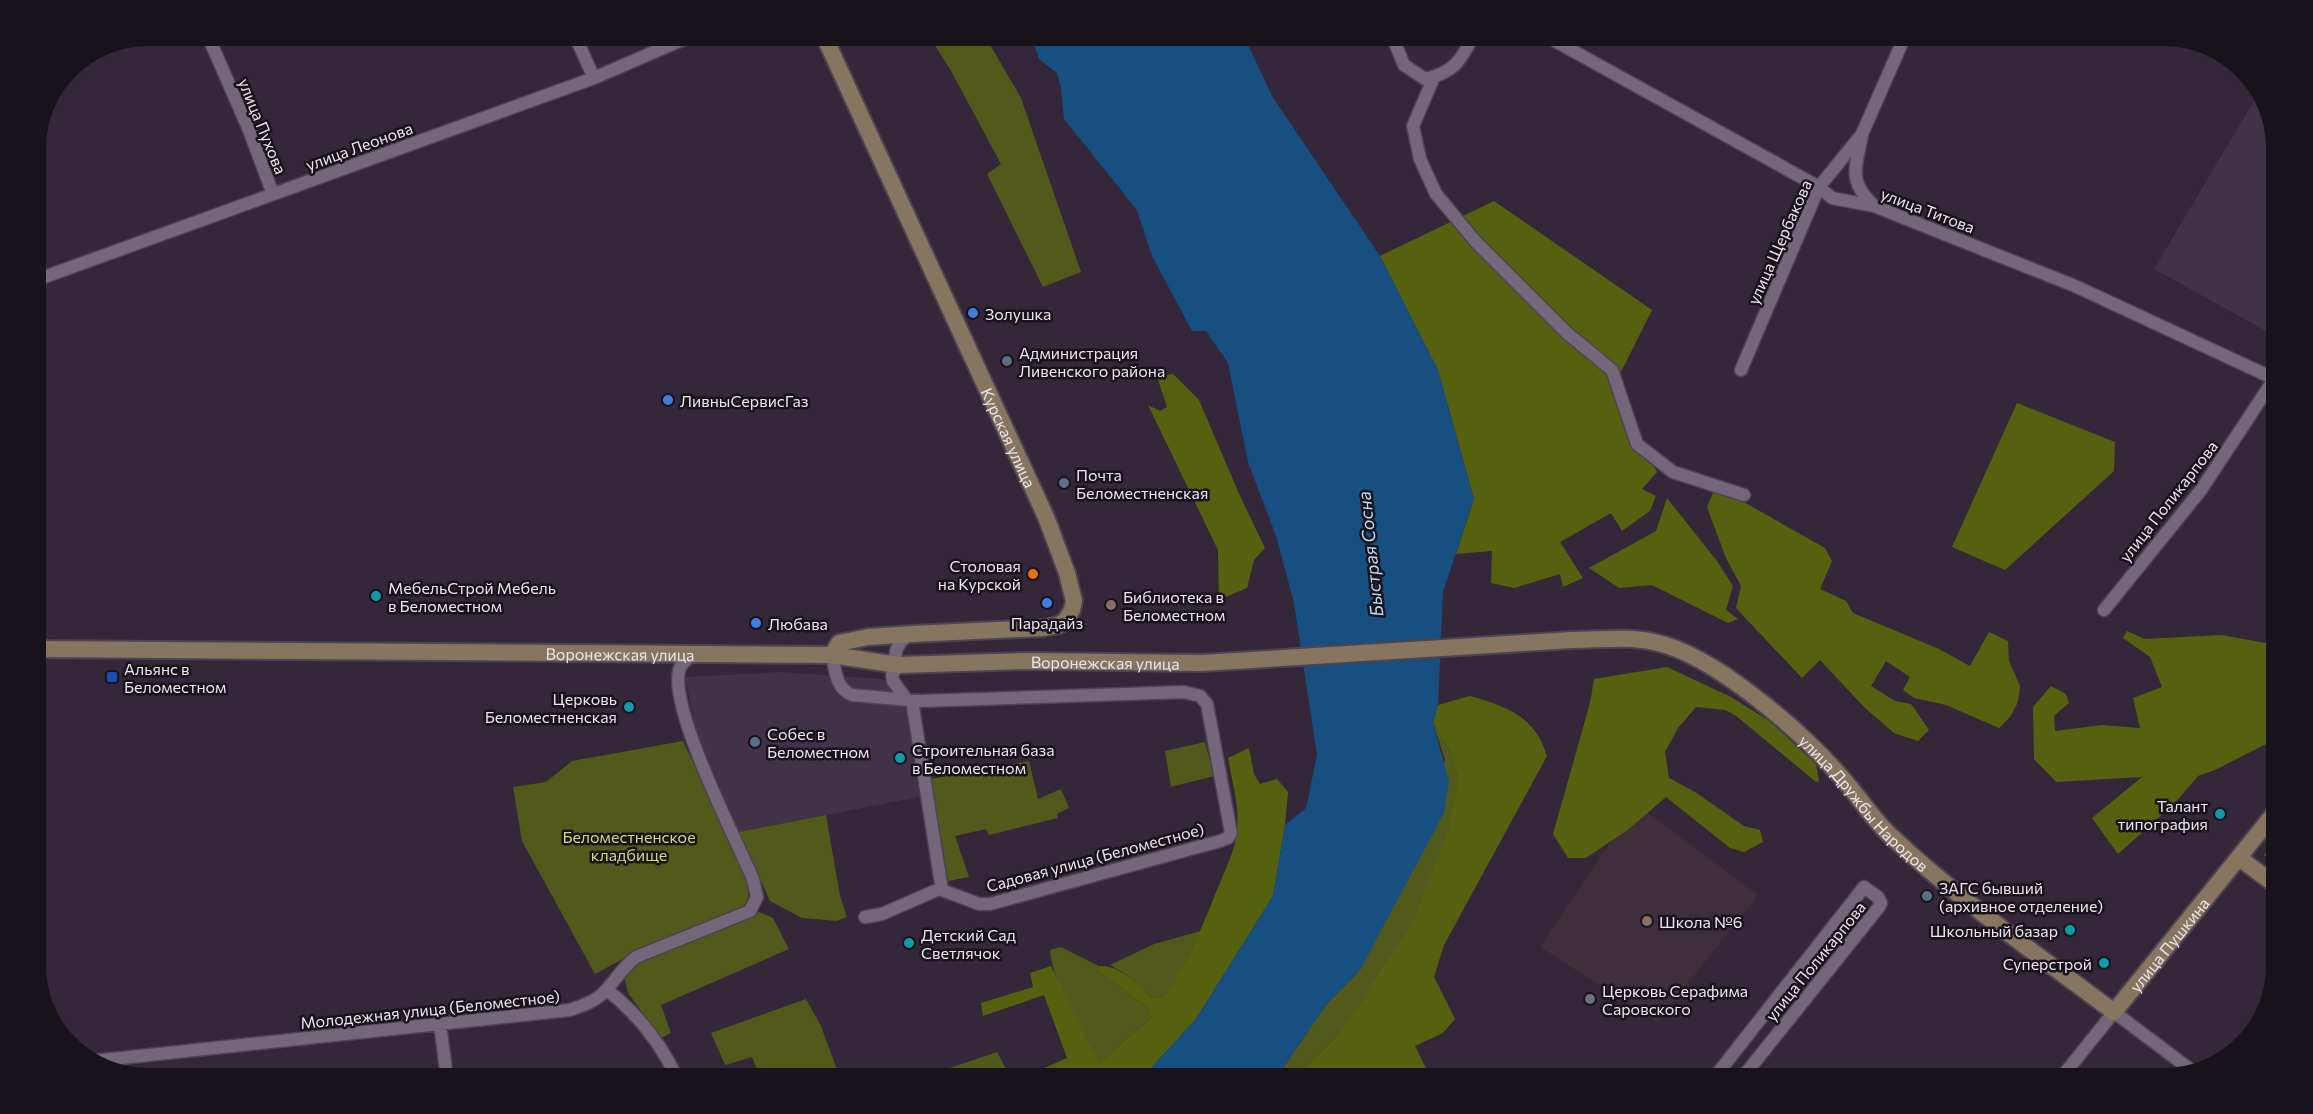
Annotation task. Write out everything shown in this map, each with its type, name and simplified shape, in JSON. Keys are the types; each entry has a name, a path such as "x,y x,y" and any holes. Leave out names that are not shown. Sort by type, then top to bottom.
{"street":[{"name":"улица Пухова","path":"212,46 249,130 273,194"},
{"path":"580,46 594,78"},
{"name":"улица Леонова","path":"47,276 594,78 668,46"},
{"name":"Курская улица","path":"829,46 1046,517 1074,596 1072,610 1059,625 848,640 837,645 832,655"},
{"path":"1396,46 1404,65 1425,79 1440,76 1458,63 1467,46"},
{"name":"улица Титова","path":"1564,46 1819,188 1832,198 1874,206 2075,286 2266,376"},
{"name":"улица Щербакова","path":"1741,370 1819,188 1862,134 1901,46"},
{"path":"1434,77 1413,126 1420,159 1436,194 1476,242 1568,333 1612,369 1637,444 1673,472 1744,495"},
{"path":"1862,134 1855,172 1856,184 1861,193 1874,206"},
{"name":"улица Поликарпова","path":"2104,610 2201,490 2266,393"},
{"path":"865,917 882,914 939,889 942,890 909,700 892,678 898,665 895,659 896,649 901,641 912,634"},
{"name":"улица Дружбы Народов","path":"1202,663 1572,640 1627,639 1653,642 1682,651 1713,668 1801,736 1842,777 1893,838 1994,924 2185,1065"},
{"name":"Воронежская улица","path":"47,649 832,655 898,665 1028,661 1202,663"},
{"name":"Молодежная улица (Беломестное)","path":"109,1059 570,1010 589,1003 607,990 627,964 636,957 747,913 753,908 757,897 753,879 697,753 683,706 679,671 683,662 694,655"},
{"path":"832,655 840,684 847,693 909,700"},
{"name":"Садовая улица (Беломестное)","path":"909,700 1184,692 1200,696 1207,704 1231,833 1228,838 1220,841 990,904 979,904 942,890"},
{"name":"улица Пушкина","path":"2070,1067 2266,824"},
{"path":"2239,858 2266,878"},
{"name":"улица Поликарпова","path":"1723,1067 1864,886 1878,897 1881,903 1879,907 1751,1067"},
{"path":"607,990 622,1001 654,1039 671,1067"},
{"path":"440,1024 446,1067"}],"shaded area":[{"path":"2254,100 2265,129 2266,142 2266,331 2154,269"},
{"path":"782,672 882,679 908,708 919,797 739,832 697,735 685,677"},
{"name":"Школа №6","path":"1636,804 1758,895 1657,1022 1540,947"}],"green space":[{"path":"935,46 991,46 1021,98 1081,272 1043,287 987,174 1001,164"},
{"path":"1494,201 1652,310 1611,392 1657,472 1642,489 1656,496 1650,511 1622,531 1611,513 1560,542 1583,578 1563,587 1560,574 1514,588 1491,583 1492,551 1456,554 1474,499 1438,370 1380,256"},
{"path":"1173,374 1199,400 1265,548 1254,560 1247,588 1219,600 1218,550 1148,405 1160,411 1167,407 1157,377"},
{"path":"2017,403 2115,442 2114,471 2005,570 1952,547"},
{"path":"1714,491 1742,501 1825,548 1832,561 1820,589 1846,601 1853,613 1939,649 1970,666 1989,632 2008,641 2009,661 2020,686 2018,702 2010,717 1999,728 1946,705 1914,698 1903,690 1910,677 1886,661 1871,686 1895,701 1911,704 1929,730 1918,741 1894,733 1865,708 1820,660 1802,678 1736,608 1741,586 1726,558 1707,507"},
{"path":"1667,498 1717,561 1733,586 1726,610 1738,619 1728,623 1652,585 1619,588 1589,568 1656,531"},
{"path":"2127,631 2145,639 2221,635 2266,643 2266,744 2198,776 2173,805 2118,854 2092,818 2142,777 2056,782 2034,759 2033,707 2051,686 2066,694 2069,703 2054,716 2055,731 2102,725 2140,728 2133,698 2162,687 2150,657 2123,638"},
{"path":"1667,667 1731,697 1769,721 1816,764 1819,781 1816,782 1735,715 1725,710 1696,707 1678,728 1665,752 1669,778 1695,792 1744,826 1760,830 1763,842 1744,852 1730,848 1666,797 1629,829 1586,858 1568,858 1553,834 1590,703 1594,679"},
{"path":"1470,696 1507,709 1518,715 1535,732 1547,756 1444,945 1434,977 1455,1019 1443,1033 1415,1046 1426,1067 1307,1067 1334,1039 1365,998 1378,972 1412,925 1450,826 1458,776 1450,752 1433,723 1438,705"},
{"path":"1433,723 1450,752 1458,776 1451,826 1413,925 1378,972 1366,998 1334,1039 1307,1067 1284,1067 1326,1005 1360,970 1445,760"},
{"name":"Беломестненское кладбище","path":"683,741 746,877 747,900 739,912 643,948 595,974 522,841 513,787 546,782 572,761"},
{"path":"1205,742 1214,776 1171,787 1165,751"},
{"path":"1249,748 1254,774 1260,784 1277,779 1288,792 1273,896 1196,1019 1152,1067 1047,1067 1067,1058 1044,995 983,1016 981,1003 1033,987 1030,973 1051,966 1100,1062 1151,1018 1146,1006 1097,971 1099,966 1121,972 1152,998 1164,997 1181,971 1227,866 1237,832 1235,795 1228,758"},
{"path":"1029,761 1038,799 1061,789 1069,808 1057,814 1058,818 989,835 986,829 955,836 969,877 948,881 931,779"},
{"path":"826,815 840,896 847,917 837,921 802,918 770,901 739,832"},
{"path":"759,912 773,918 789,949 661,1005 671,1033 661,1038 628,993 624,976 632,965"},
{"path":"1201,931 1179,976 1164,997 1152,998 1124,973 1110,965 1154,944"},
{"path":"1061,947 1099,966 1097,971 1146,1006 1151,1018 1100,1062 1069,1008 1056,977 1050,950"},
{"path":"806,999 821,1026 836,1067 756,1067 752,1057 725,1065 711,1033"},
{"path":"997,1052 1005,1067 953,1067"}],"water":[{"name":"Быстрая Сосна","path":"1034,46 1249,46 1272,96 1380,256 1438,370 1474,499 1443,592 1438,705 1433,723 1449,781 1444,813 1360,970 1326,1005 1284,1067 1152,1067 1196,1019 1273,896 1285,825 1306,808 1317,755 1294,603 1276,536 1248,462 1228,363 1206,331 1192,331 1152,256 1137,210 1064,119 1057,73 1039,59"}],"place":[{"name":"Золушка","path":"973,313"},
{"name":"Администрация Ливенского района","path":"1007,361"},
{"name":"ЛивныСервисГаз","path":"668,400"},
{"name":"Почта Беломестненская","path":"1064,483"},
{"name":"Столовая на Курской","path":"1033,574"},
{"name":"МебельСтрой Мебель в Беломестном","path":"376,596"},
{"name":"Парадайз","path":"1047,603"},
{"name":"Библиотека в Беломестном","path":"1111,605"},
{"name":"Любава","path":"756,623"},
{"name":"Альянс в Беломестном","path":"112,677"},
{"name":"Церковь Беломестненская","path":"629,707"},
{"name":"Собес в Беломестном","path":"755,742"},
{"name":"Строительная база в Беломестном","path":"900,758"},
{"name":"Талант типография","path":"2220,814"},
{"name":"ЗАГС бывший (архивное отделение)","path":"1927,896"},
{"name":"Школа №6","path":"1647,921"},
{"name":"Школьный базар","path":"2070,930"},
{"name":"Детский Сад Светлячок","path":"909,943"},
{"name":"Суперстрой","path":"2104,963"},
{"name":"Церковь Серафима Саровского","path":"1590,999"}]}
